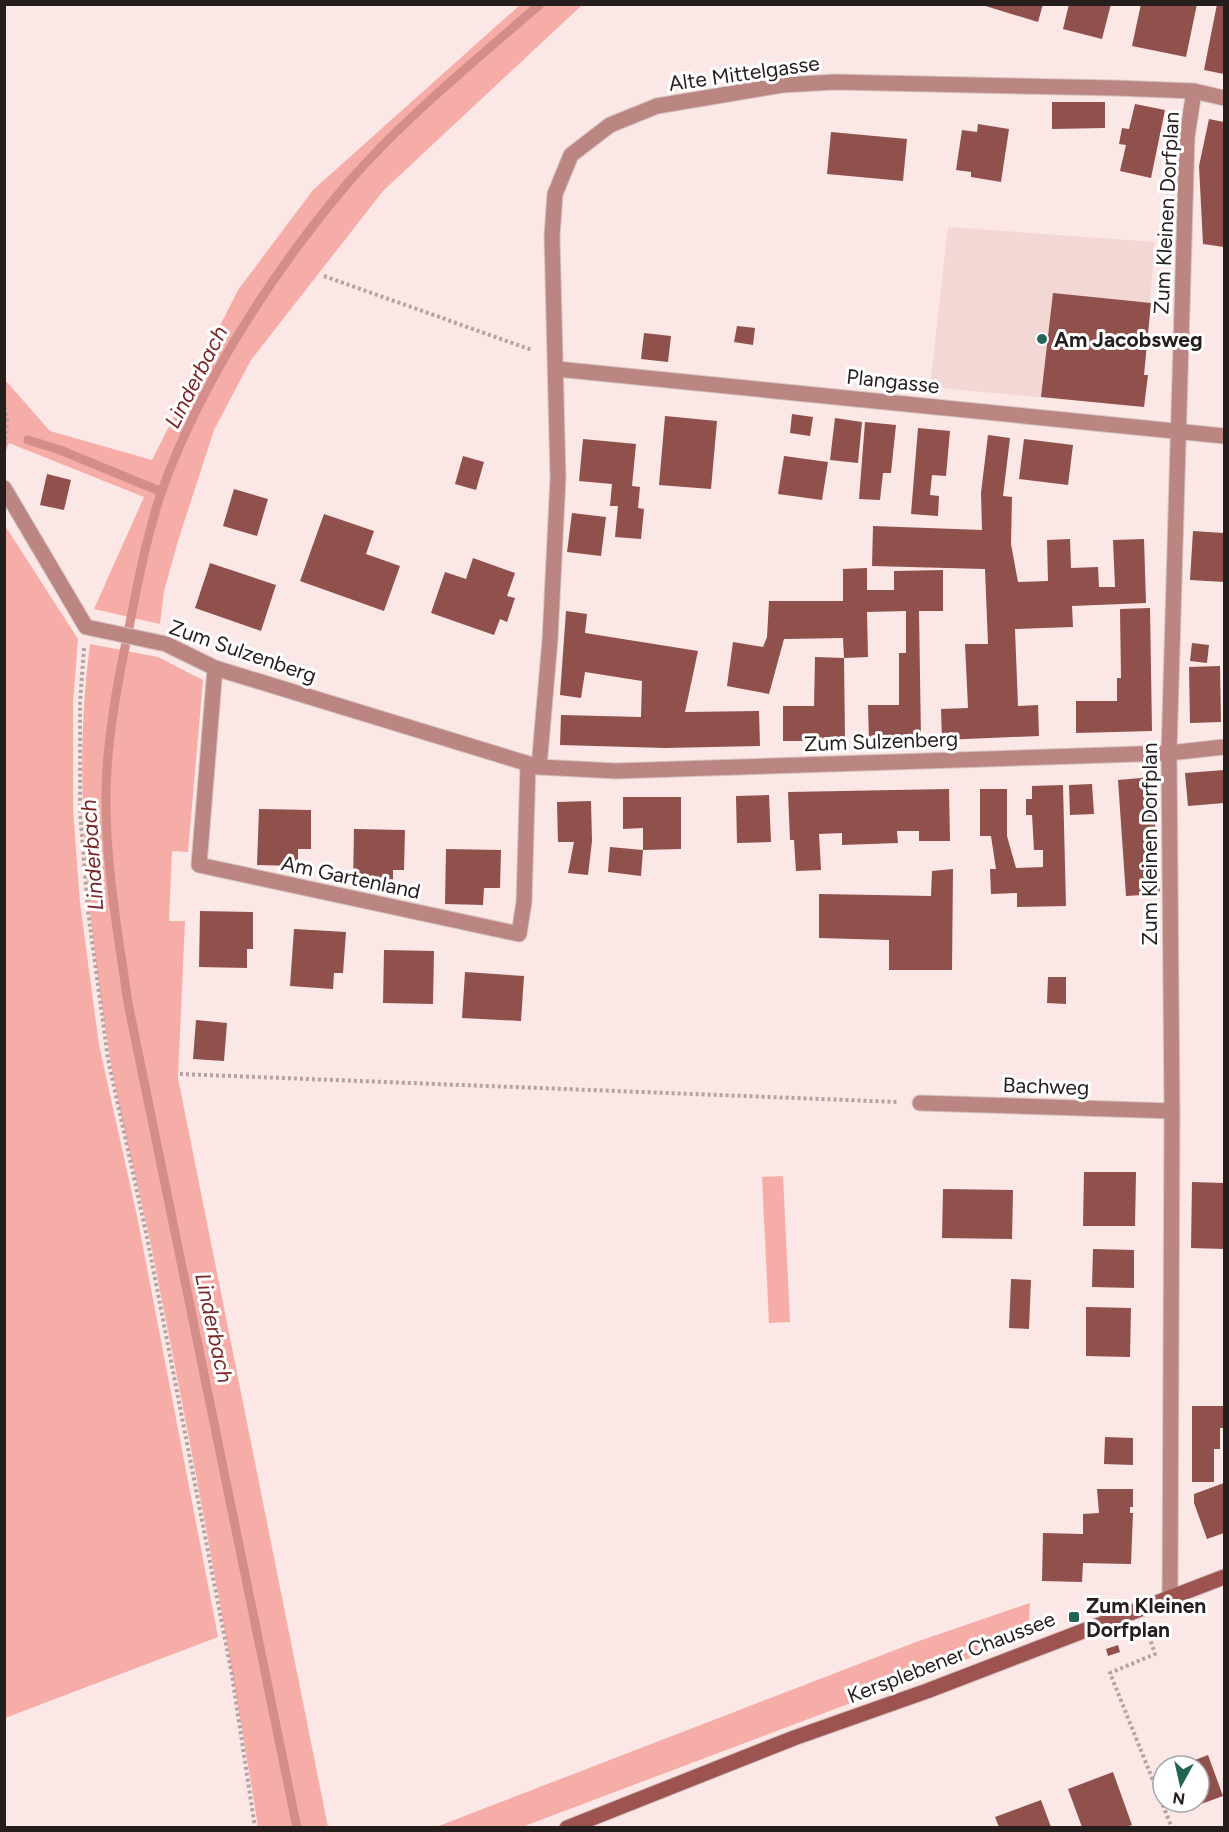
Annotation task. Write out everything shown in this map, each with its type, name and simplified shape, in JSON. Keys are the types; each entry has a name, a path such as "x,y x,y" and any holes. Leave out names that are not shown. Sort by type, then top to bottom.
{"main road":[{"name":"Kersplebener Chaussee","path":"567,1827 794,1738 927,1691 1224,1577"}],"street":[{"name":"Alte Mittelgasse","path":"556,362 552,236 555,194 571,155 610,125 629,117 657,106 782,85 835,82 1194,91 1224,98"},
{"name":"Zum Kleinen Dorfplan","path":"1170,1597 1172,1110 1169,753 1187,137 1194,91"},
{"name":"Plangasse","path":"556,362 1224,436"},
{"path":"533,765 550,640 558,478 556,362"},
{"path":"4,488 86,627"},
{"name":"Zum Sulzenberg","path":"86,627 166,644 214,668 533,765 616,771 1169,753 1224,747"},
{"name":"Am Gartenland","path":"214,668 199,865 519,934 524,902 533,765"},
{"name":"Bachweg","path":"920,1103 1172,1110"}],"path":[{"path":"324,276 525,348 556,362"},
{"path":"4,401 7,421 4,451"},
{"path":"86,627 80,703 80,811 88,911 108,1059 147,1237 232,1675 255,1827"},
{"path":"180,1074 920,1103"},
{"path":"1140,1609 1155,1654 1110,1673 1172,1827"}],"shaded area":[{"path":"521,4 582,5 383,191 251,360 214,430 164,591 160,624 94,609 144,497 9,443 5,453 5,380 50,431 152,460 238,290 313,190"},
{"name":"Am Jacobsweg","path":"948,227 1155,242 1144,375 1148,375 1144,407 930,387"},
{"path":"4,524 78,639 73,703 73,808 80,903 99,1045 137,1216 218,1637 5,1718"},
{"path":"90,644 158,657 203,680 188,852 172,851 169,921 185,921 178,1078 328,1827 258,1827 234,1680 193,1460 150,1240 119,1104 102,1007 89,903 83,799 82,747"},
{"path":"783,1176 790,1322 769,1323 762,1177"},
{"path":"1030,1603 1028,1636 522,1827 436,1827 916,1642"}],"building":[{"path":"979,4 1043,4 1038,22"},
{"path":"1069,4 1111,4 1102,39 1063,29"},
{"path":"1141,4 1197,4 1186,57 1132,46"},
{"path":"1217,4 1224,4 1224,74 1204,70"},
{"path":"1052,102 1105,102 1105,128 1052,129"},
{"path":"1135,104 1165,110 1151,178 1120,171 1126,145 1119,144 1122,128 1129,129"},
{"path":"1209,119 1224,122 1224,247 1203,244 1199,166"},
{"path":"978,124 1009,129 1001,182 971,177 971,172 956,170 962,130 977,132"},
{"path":"831,132 907,139 903,181 827,174"},
{"path":"1053,293 1151,303 1144,375 1148,375 1144,407 1041,397"},
{"path":"737,326 755,328 753,345 734,342"},
{"path":"644,333 671,336 668,362 641,359"},
{"path":"792,414 813,417 810,436 790,433"},
{"path":"665,416 717,421 711,489 659,485"},
{"path":"835,418 862,422 858,463 830,460"},
{"path":"865,422 896,425 891,473 883,473 880,500 859,499"},
{"path":"918,428 950,431 946,476 932,475 930,495 939,496 938,516 911,514"},
{"path":"988,435 1010,438 1003,496 1012,497 1011,544 1018,582 1048,581 1047,540 1070,539 1071,568 1098,567 1099,587 1115,587 1113,540 1144,539 1146,603 1072,606 1073,627 1015,629 1018,706 1038,705 1039,736 942,740 941,709 968,708 965,644 988,644 985,569 872,566 873,526 982,530 981,493"},
{"path":"583,439 636,444 632,486 640,487 638,508 644,509 641,539 615,537 618,506 610,506 612,484 579,481"},
{"path":"1024,439 1073,445 1068,485 1019,479"},
{"path":"463,456 484,462 476,490 455,484"},
{"path":"784,456 828,462 822,500 778,494"},
{"path":"47,474 71,480 64,510 40,505"},
{"path":"234,489 268,499 257,536 223,526"},
{"path":"572,513 606,517 601,556 567,552"},
{"path":"324,514 374,531 366,554 400,566 384,611 300,581"},
{"path":"1193,531 1224,533 1224,582 1190,580"},
{"path":"473,558 515,573 507,596 515,598 507,622 500,619 494,635 431,613 445,572 466,579"},
{"path":"210,563 276,585 261,631 195,608"},
{"path":"867,568 867,590 894,590 894,571 943,570 943,611 919,611 921,740 869,741 868,705 899,705 899,653 906,653 906,611 867,612 868,657 844,658 843,638 784,639 769,694 727,686 733,642 763,647 767,637 769,601 843,601 843,569"},
{"path":"1150,608 1152,731 1076,733 1076,701 1117,701 1117,678 1121,678 1120,609"},
{"path":"566,611 587,614 585,633 698,651 685,712 759,711 760,746 665,748 560,745 561,715 641,717 642,681 585,672 581,698 560,695"},
{"path":"1192,643 1209,645 1207,663 1190,661"},
{"path":"815,657 844,658 845,741 783,741 783,706 814,706"},
{"path":"1220,666 1221,722 1190,723 1189,667"},
{"path":"1224,770 1224,803 1188,806 1185,773"},
{"path":"1152,777 1160,894 1126,896 1118,780"},
{"path":"1092,784 1094,814 1070,815 1069,785"},
{"path":"1063,785 1066,906 1017,907 1017,893 991,894 990,869 996,869 991,836 980,836 980,789 1007,789 1007,836 1016,868 1043,867 1043,850 1034,850 1032,815 1026,815 1026,799 1032,799 1032,786"},
{"path":"949,789 950,841 919,841 919,831 897,831 898,843 842,845 842,833 819,834 821,870 796,871 794,840 790,840 788,792"},
{"path":"769,795 771,842 737,843 736,796"},
{"path":"623,797 681,797 681,849 643,850 643,828 623,829"},
{"path":"591,801 592,841 588,875 568,873 574,842 558,842 557,802"},
{"path":"259,809 311,810 311,849 298,849 298,866 257,865"},
{"path":"354,829 405,830 404,870 393,870 393,885 353,885"},
{"path":"610,847 643,850 641,876 608,872"},
{"path":"446,849 501,850 500,888 484,888 483,905 445,904"},
{"path":"953,869 952,970 889,970 889,940 819,938 819,894 931,896 932,871"},
{"path":"200,911 253,912 253,949 247,949 247,968 199,967"},
{"path":"294,929 346,932 343,973 334,973 333,989 290,986"},
{"path":"384,950 434,951 433,1004 383,1003"},
{"path":"465,972 524,976 521,1021 462,1018"},
{"path":"1048,977 1066,977 1066,1004 1047,1003"},
{"path":"196,1020 227,1023 224,1061 193,1059"},
{"path":"1084,1172 1136,1172 1135,1226 1083,1226"},
{"path":"1192,1182 1224,1183 1224,1249 1191,1248"},
{"path":"943,1189 1013,1190 1012,1239 942,1238"},
{"path":"1093,1249 1134,1250 1134,1288 1092,1287"},
{"path":"1011,1279 1031,1280 1029,1329 1009,1328"},
{"path":"1086,1307 1131,1308 1130,1357 1086,1356"},
{"path":"1192,1406 1224,1406 1224,1428 1220,1428 1220,1449 1214,1449 1214,1482 1192,1482"},
{"path":"1105,1437 1133,1438 1133,1465 1104,1464"},
{"path":"1224,1483 1224,1533 1207,1539 1194,1503 1194,1494"},
{"path":"1097,1489 1133,1489 1133,1507 1130,1507 1130,1513 1133,1513 1131,1564 1083,1563 1082,1582 1042,1581 1043,1533 1083,1534 1083,1514 1099,1513"},
{"path":"1118,1645 1120,1652 1108,1656 1106,1649"},
{"path":"1211,1763 1223,1796 1211,1800"},
{"path":"1113,1772 1132,1825 1082,1827 1068,1789"},
{"path":"1041,1800 1051,1827 999,1827 995,1817"}],"waterway":[{"name":"Linderbach","path":"297,1828 128,1003 113,898 106,819 110,732 138,580 161,493 196,412 240,331 319,218 369,160 440,91 540,4"},
{"path":"28,440 60,450 162,492"}],"place":[{"name":"Am Jacobsweg","path":"1042,339"},
{"name":"Zum Kleinen Dorfplan","path":"1074,1617"}]}
